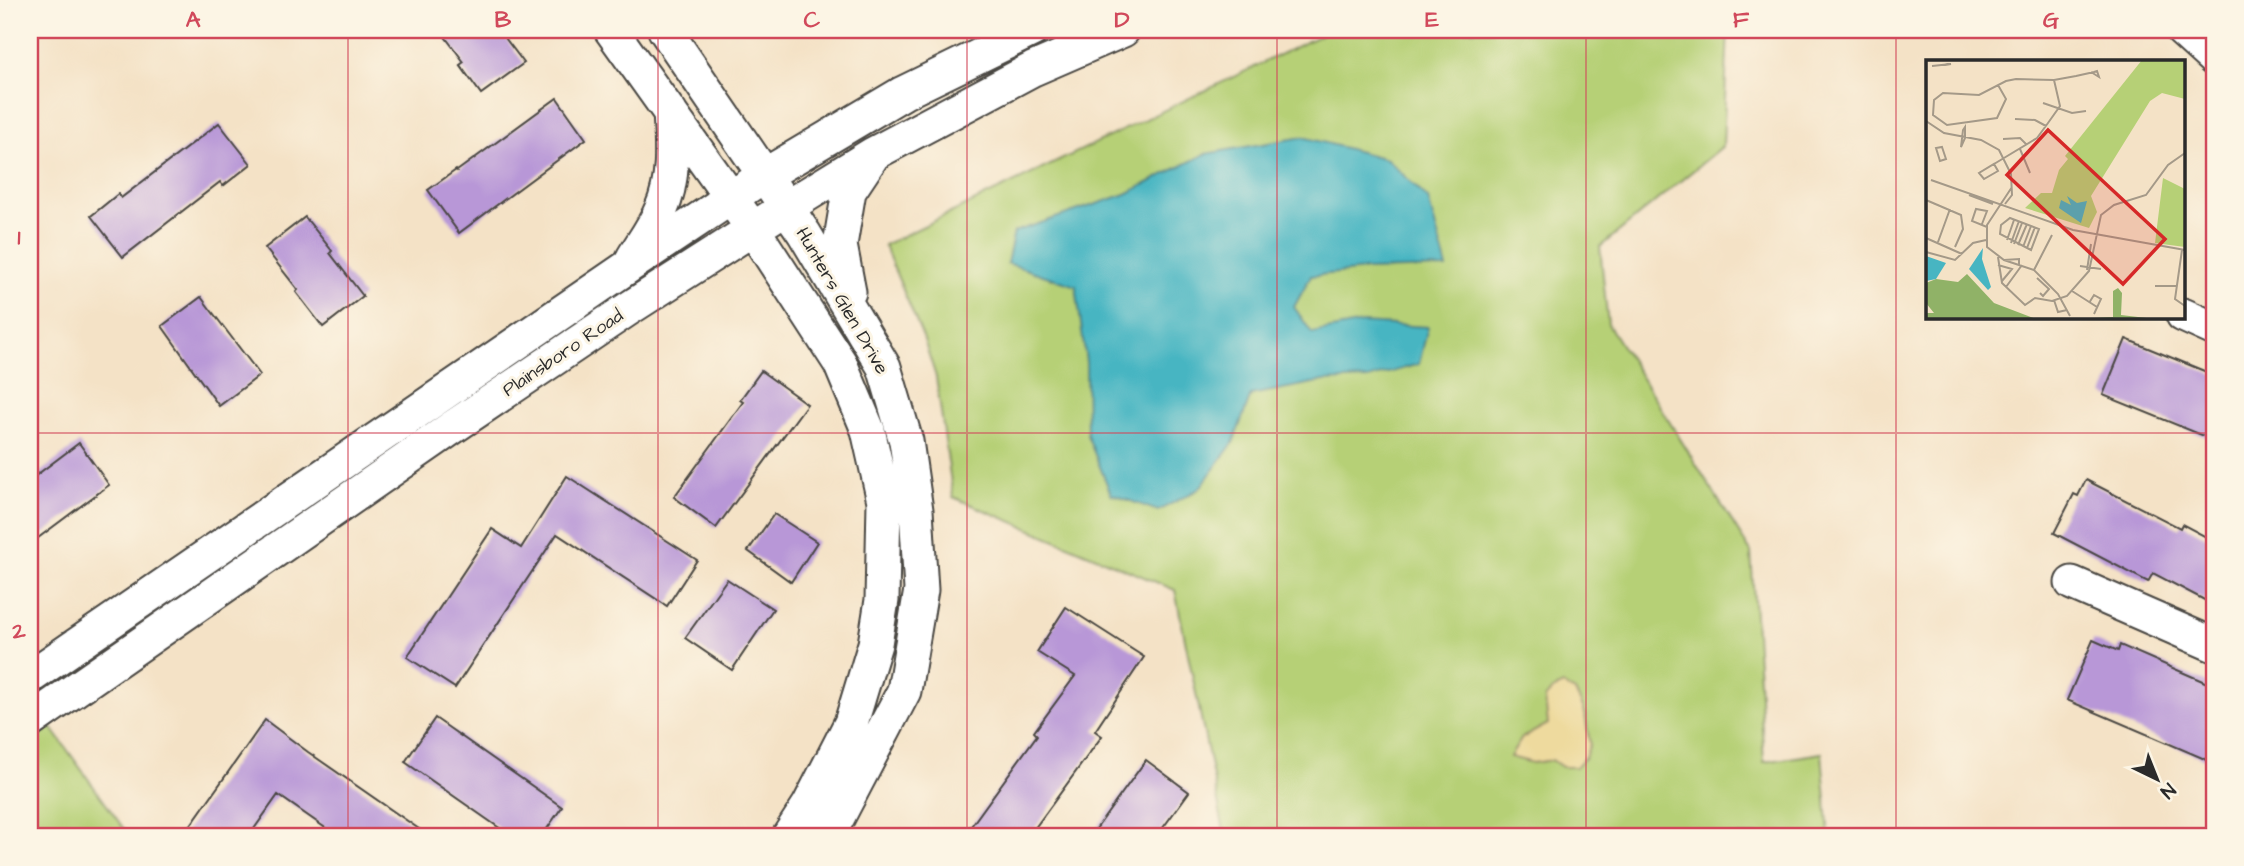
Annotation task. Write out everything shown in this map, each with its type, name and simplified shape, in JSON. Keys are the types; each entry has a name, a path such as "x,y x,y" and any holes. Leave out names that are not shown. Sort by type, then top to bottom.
{"street":[{"name":"Hunters Glen Drive","path":"611,30 753,229 840,363 868,430 884,501 882,600 875,644 851,723 809,805 789,836"},
{"name":"Hunters Glen Drive","path":"665,30 787,207 884,367 906,441 916,510 921,590 904,691 828,836"},
{"name":"Plainsboro Road","path":"30,677 765,175 903,93 1032,30"},
{"name":"Plainsboro Road","path":"30,721 453,427 628,309 787,207 873,154 1033,69 1123,30"},
{"path":"2182,30 2214,60"},
{"path":"629,266 662,210 673,163 670,112"},
{"path":"853,315 840,245 849,191 873,154"},
{"path":"2184,315 2214,329"},
{"path":"2072,583 2214,645"}],"green space":[{"path":"1331,30 1728,30 1723,146 1600,247 1608,324 1751,552 1764,762 1822,753 1829,836 1225,836 1175,590 953,497 936,377 923,337 884,245"},
{"path":"51,727 129,836 30,836 30,742"}],"sand":[{"path":"1563,685 1575,692 1584,709 1590,744 1585,757 1576,767 1562,767 1552,760 1533,763 1510,757 1522,738 1548,724 1545,699 1552,690"}],"water":[{"path":"1303,137 1387,159 1428,199 1447,268 1365,270 1311,276 1294,307 1312,333 1362,323 1428,327 1419,364 1368,379 1324,381 1251,395 1233,443 1199,489 1158,511 1111,494 1087,435 1086,362 1076,286 1007,263 1014,232 1126,194 1205,154"}],"building":[{"path":"440,30 499,30 524,63 481,94 460,65 464,62"},
{"path":"557,98 586,139 459,233 428,190"},
{"path":"219,123 251,164 223,186 220,182 123,257 91,216 118,194 121,198"},
{"path":"305,217 363,296 323,327 265,248"},
{"path":"201,297 260,375 219,406 162,326"},
{"path":"2126,339 2214,375 2214,440 2103,395"},
{"path":"761,371 807,404 716,528 674,497 743,402 740,400"},
{"path":"79,443 109,485 30,544 30,480"},
{"path":"567,476 697,560 667,606 557,534 455,688 407,657 492,529 521,548"},
{"path":"2086,480 2180,528 2182,524 2214,541 2214,605 2153,573 2148,582 2054,533 2074,494 2078,496"},
{"path":"774,514 817,542 791,582 748,551"},
{"path":"727,579 773,609 732,670 685,638"},
{"path":"1066,607 1144,657 1095,731 1102,736 1029,836 964,836 1037,735 1034,732 1075,676 1037,652"},
{"path":"2093,640 2118,651 2120,645 2214,686 2214,763 2067,700"},
{"path":"435,718 562,807 542,836 511,836 405,762"},
{"path":"265,720 429,836 337,836 278,795 249,836 183,836"},
{"path":"1146,760 1189,792 1157,836 1091,836"}]}
